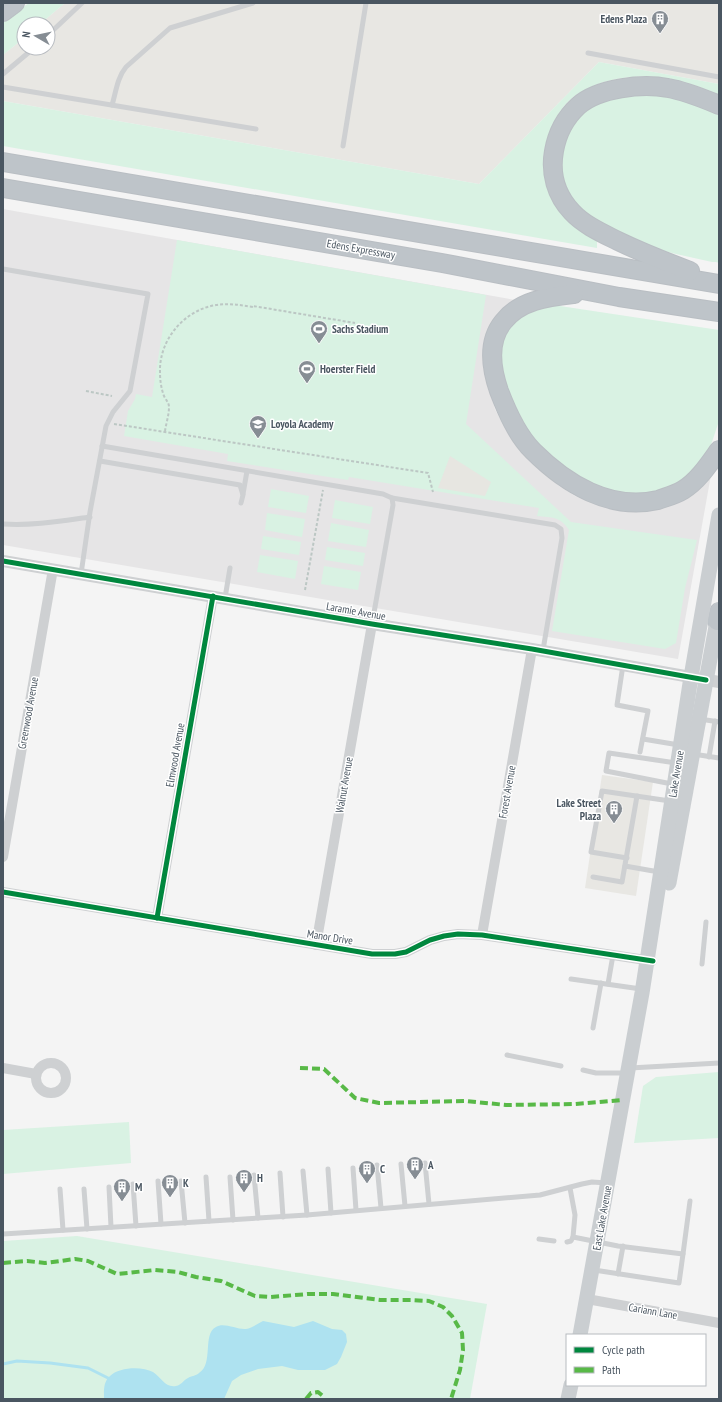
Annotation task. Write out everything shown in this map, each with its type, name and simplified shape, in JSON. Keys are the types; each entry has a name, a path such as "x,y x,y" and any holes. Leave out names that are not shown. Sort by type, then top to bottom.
{"highway":[{"path":"3,12 15,3"},
{"path":"719,105 686,92 666,87 624,87 592,97 579,105 569,116 556,142 553,160 553,175 556,187 568,206 584,223 644,254 719,283"},
{"path":"3,162 719,283"},
{"name":"Edens Expressway","path":"3,188 435,262 590,292 719,312"},
{"path":"590,292 548,297 530,302 515,310 503,322 496,334 492,347 492,364 495,380 503,402 513,422 530,447 568,480 586,491 603,498 639,502 670,497 684,490 708,466 719,450"}],"main road":[{"name":"Lake Avenue","path":"623,1100 650,960 677,764 719,515"},
{"name":"Lake Avenue","path":"635,1034 642,989 650,960 658,944 699,718 712,681 718,614"},
{"name":"East Lake Avenue","path":"580,1334 623,1100"}],"street":[{"name":"Laramie Avenue","path":"3,561 372,624 537,650 712,681"},
{"name":"Greenwood Avenue","path":"3,856 53,569"},
{"name":"Elmwood Avenue","path":"157,918 219,597"},
{"name":"Walnut Avenue","path":"316,945 372,624"},
{"name":"Forest Avenue","path":"482,935 537,650"},
{"name":"Manor Drive","path":"3,892 372,954 384,955 406,952 430,940 458,934 482,935 650,960"},
{"path":"3,1068 36,1074"},
{"name":"Cariann Lane","path":"587,1299 719,1323"}],"lane":[{"path":"56,27 82,3"},
{"path":"112,105 122,72 170,28 253,3"},
{"path":"343,146 366,3"},
{"path":"588,53 719,77"},
{"path":"3,74 24,56"},
{"path":"3,87 256,129"},
{"path":"3,269 148,294 130,391 113,412 107,423 81,574"},
{"path":"102,446 383,494 392,498 555,525 561,529 562,538 537,650"},
{"path":"100,461 236,484 240,485 243,495"},
{"path":"241,503 249,471"},
{"path":"372,624 393,504 392,498"},
{"path":"3,524 17,525 43,523 90,517"},
{"path":"219,597 230,568"},
{"path":"623,665 617,705 648,711 640,752"},
{"path":"699,718 717,721 709,757"},
{"path":"643,739 680,745"},
{"path":"674,785 606,771 609,754 677,764"},
{"path":"692,754 719,758"},
{"path":"627,858 591,852 602,790 672,801"},
{"path":"594,877 622,882 637,796"},
{"path":"625,866 661,872"},
{"path":"702,964 706,922"},
{"path":"608,984 613,955"},
{"path":"571,979 642,989"},
{"path":"594,1028 601,984"},
{"path":"506,1055 561,1066"},
{"path":"583,1070 596,1073 719,1063"},
{"path":"425,1163 429,1204"},
{"path":"401,1164 405,1206"},
{"path":"378,1166 381,1208"},
{"path":"353,1168 356,1210"},
{"path":"328,1169 331,1213"},
{"path":"303,1171 307,1215"},
{"path":"280,1173 283,1217"},
{"path":"254,1175 258,1218"},
{"path":"230,1177 233,1220"},
{"path":"206,1178 209,1222"},
{"path":"158,1181 161,1224"},
{"path":"181,1181 185,1223"},
{"path":"3,1234 331,1213 540,1195 592,1182 608,1183"},
{"path":"133,1184 136,1226"},
{"path":"109,1187 112,1227"},
{"path":"567,1242 571,1241 573,1237 575,1215 570,1188"},
{"path":"60,1189 63,1230"},
{"path":"84,1189 87,1229"},
{"path":"592,1270 679,1283 690,1201"},
{"path":"573,1237 597,1242 683,1254"},
{"path":"539,1239 554,1241"},
{"path":"618,1274 623,1246"}],"path":[{"path":"164,432 169,406 160,384 161,359 169,338 176,328 192,314 208,306 232,304 253,306 355,323"},
{"path":"86,391 112,396"},
{"path":"107,423 428,473 433,492"},
{"path":"305,590 324,489"}],"shaded area":[{"name":"Edens Plaza","path":"65,3 719,3 719,84 599,62 479,184 3,101 3,55 16,44 16,56 56,56 56,16 50,16"},
{"name":"Loyola Academy","path":"3,209 515,300 497,316 488,331 483,347 483,366 495,409 505,429 519,448 541,470 559,486 575,496 600,506 628,511 650,511 672,504 711,475 678,659 3,545"},
{"name":"Lake Street Plaza","path":"602,775 653,782 636,896 585,888"}],"green space":[{"path":"29,3 65,3 50,16 16,16 16,44 3,55 3,21"},
{"path":"599,62 719,84 719,96 686,83 668,79 632,77 615,79 597,84 574,96 563,107 551,128 546,143 543,160 544,176 549,192 557,207 565,217 575,225 597,239 597,248 3,146 3,101 479,184"},
{"path":"638,94 683,98 719,114 719,263 661,250 644,244 606,226 595,220 577,205 570,197 565,187 562,176 562,150 565,140 576,120 588,108 596,104"},
{"name":"Sachs Stadium","path":"177,240 486,295 466,424 571,522 697,540 685,588 676,643 665,649 552,631 569,530 566,525 556,518 537,516 539,508 349,477 348,480 227,461 228,454 124,436 128,411 135,399 136,394 152,397"},
{"path":"548,306 560,306 719,330 719,421 712,442 703,459 692,473 676,485 658,491 636,494 616,492 576,476 541,448 519,418 502,379 500,349 505,336 513,324 524,313"},
{"path":"271,489 309,496 306,513 268,507"},
{"path":"335,500 373,507 370,524 332,518"},
{"path":"267,513 305,519 302,537 265,530"},
{"path":"331,523 369,530 366,547 328,541"},
{"path":"263,536 301,542 299,555 261,549"},
{"path":"327,547 365,553 363,566 325,560"},
{"path":"260,555 298,561 295,579 257,572"},
{"path":"324,566 361,572 358,590 321,584"},
{"path":"719,1072 719,1138 634,1143 643,1086 656,1077"},
{"path":"129,1122 131,1163 3,1174 3,1130"},
{"path":"77,1236 487,1304 470,1399 3,1399 3,1241"}],"sand":[{"path":"450,456 491,482 485,496 438,488"}],"water":[{"path":"263,1321 294,1327 313,1321 332,1329 342,1330 346,1334 347,1342 337,1364 325,1370 298,1370 282,1366 258,1369 241,1375 232,1381 224,1399 104,1399 104,1387 108,1378 114,1373 125,1369 137,1368 148,1370 156,1374 166,1384 172,1386 181,1384 186,1379 198,1374 203,1369 206,1363 208,1342 212,1331 216,1327 223,1325 246,1329"}],"waterway":[{"path":"3,1364 17,1361 50,1363 88,1368 108,1378"}],"marked path":[{"path":"300,1068 324,1069 355,1098 379,1103 466,1101 506,1105 575,1104 623,1100"},
{"path":"3,1263 27,1261 45,1263 75,1259 88,1261 117,1274 155,1270 178,1272 196,1277 221,1281 255,1296 271,1297 308,1294 333,1294 380,1300 429,1301 443,1307 452,1316 462,1333 463,1350 460,1370 451,1399"},
{"path":"306,1399 311,1393 318,1392 324,1399"}],"cycle path":[{"path":"3,561 372,624 532,649 706,680"},
{"path":"157,918 213,596"},
{"path":"3,892 372,954 395,954 406,952 430,940 458,934 482,935 653,961"}],"place":[{"name":"Edens Plaza","path":"660,34"},
{"name":"Sachs Stadium","path":"319,344"},
{"name":"Hoerster Field","path":"307,384"},
{"name":"Loyola Academy","path":"258,439"},
{"name":"Lake Street Plaza","path":"614,824"},
{"name":"A","path":"415,1180"},
{"name":"C","path":"367,1184"},
{"name":"H","path":"244,1193"},
{"name":"K","path":"170,1198"},
{"name":"M","path":"122,1202"}]}
